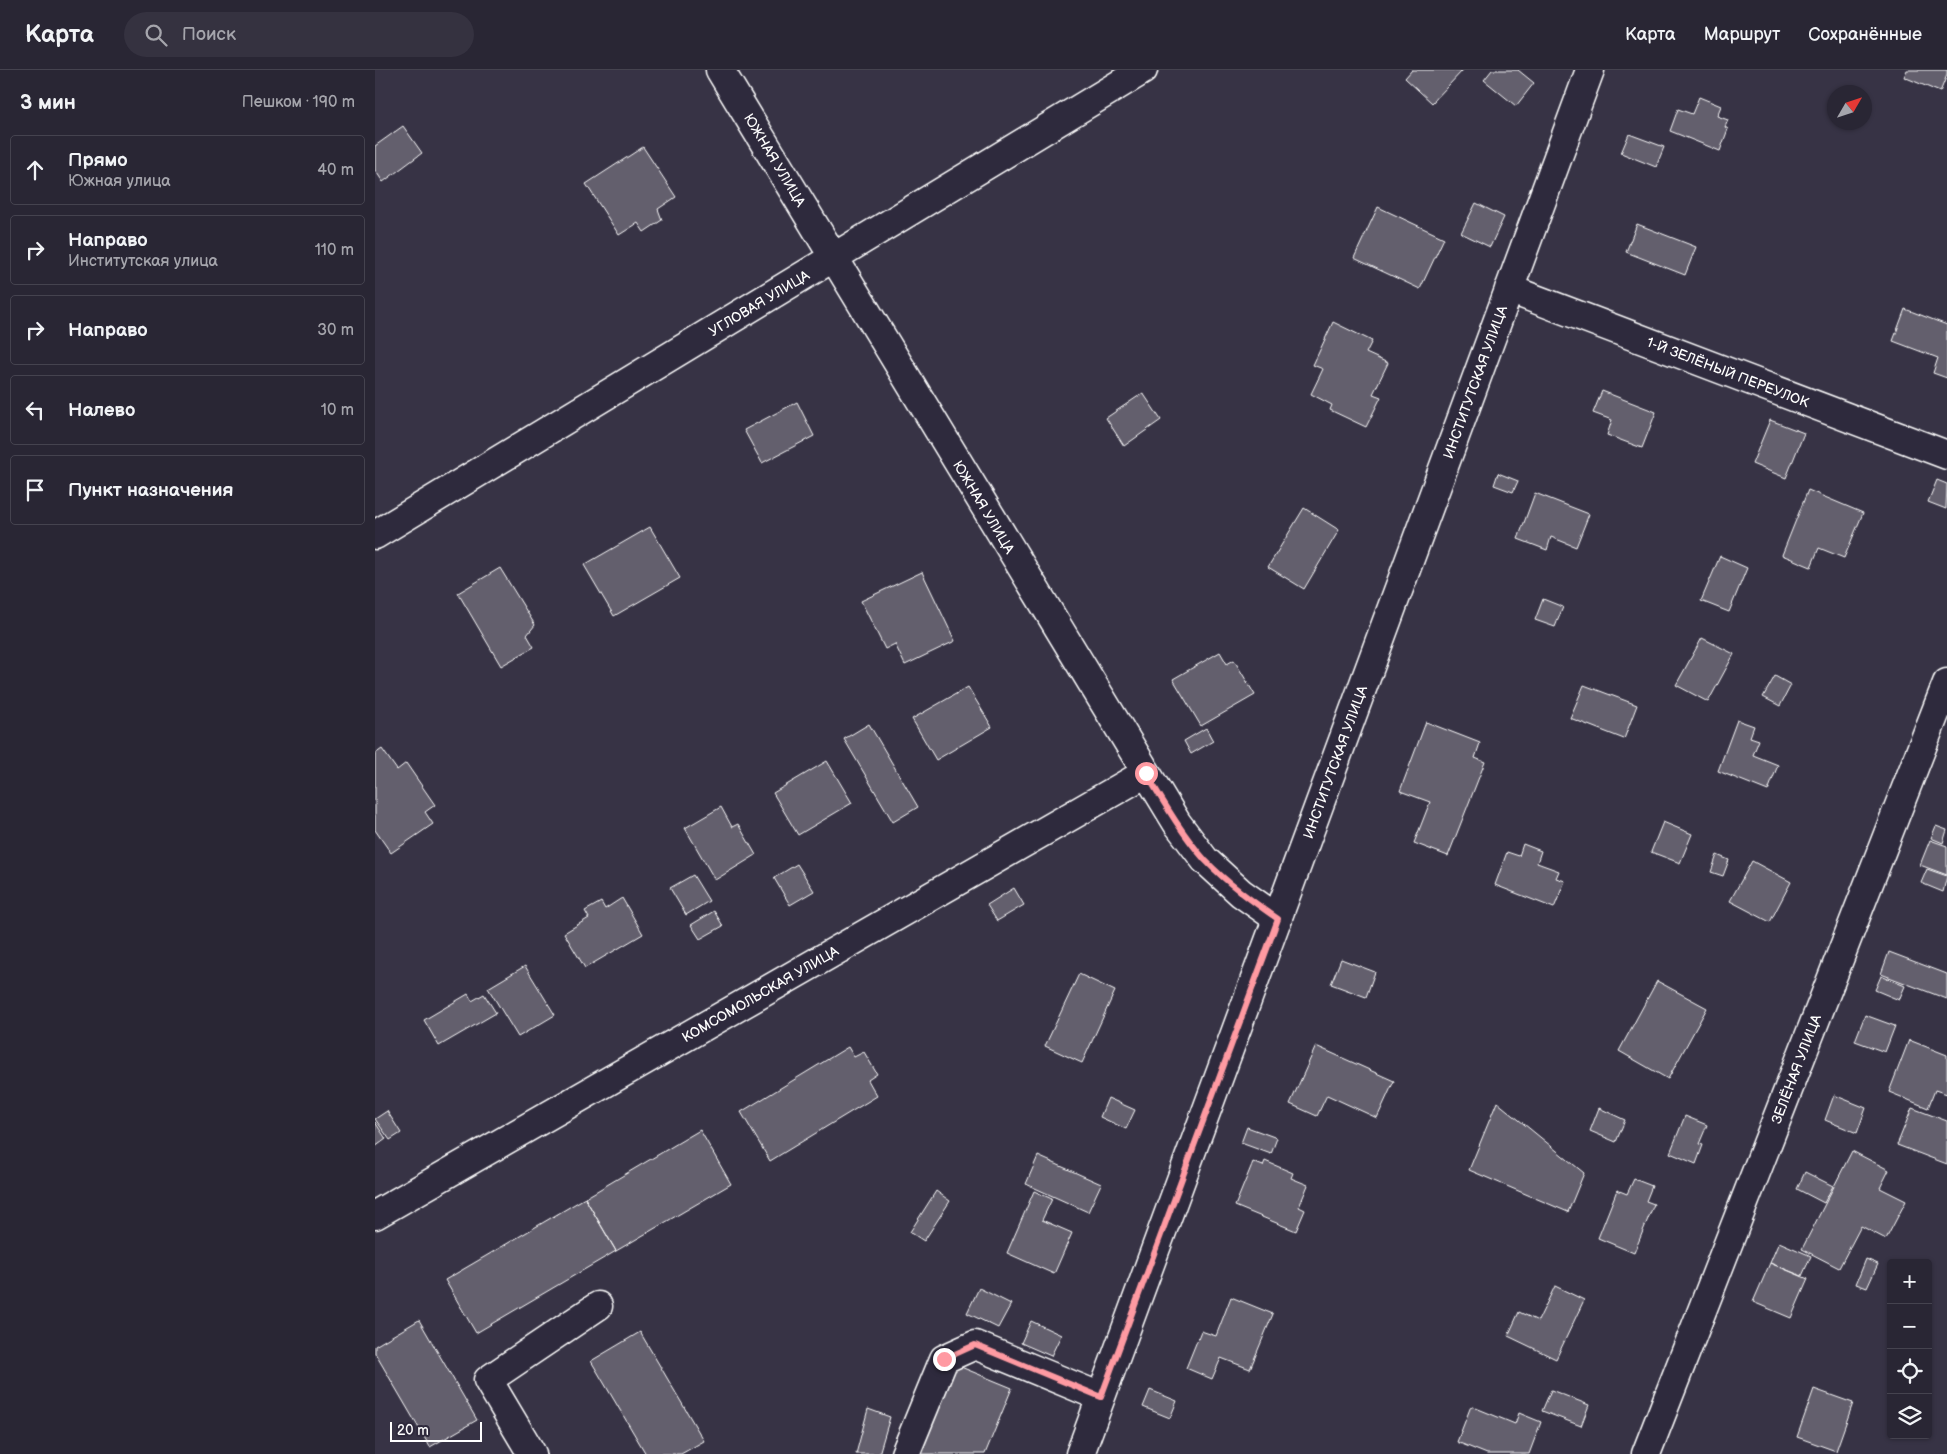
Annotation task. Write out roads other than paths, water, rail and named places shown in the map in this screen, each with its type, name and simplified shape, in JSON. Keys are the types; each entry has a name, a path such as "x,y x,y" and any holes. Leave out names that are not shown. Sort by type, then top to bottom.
{"street":[{"name":"ЮЖНАЯ УЛИЦА","path":"720,70 1177,823 1205,860 1241,893 1278,919"},
{"name":"УГЛОВАЯ УЛИЦА","path":"375,534 1143,70"},
{"name":"ИНСТИТУТСКАЯ УЛИЦА","path":"1080,1454 1590,70"},
{"name":"1-Й ЗЕЛЁНЫЙ ПЕРЕУЛОК","path":"1509,289 1947,454"},
{"name":"ЗЕЛЁНАЯ УЛИЦА","path":"1646,1454 1947,683"},
{"name":"КОМСОМОЛЬСКАЯ УЛИЦА","path":"375,1215 1146,773"},
{"path":"532,1454 488,1380 598,1306"},
{"path":"905,1454 944,1359 975,1345 1101,1397"}]}
